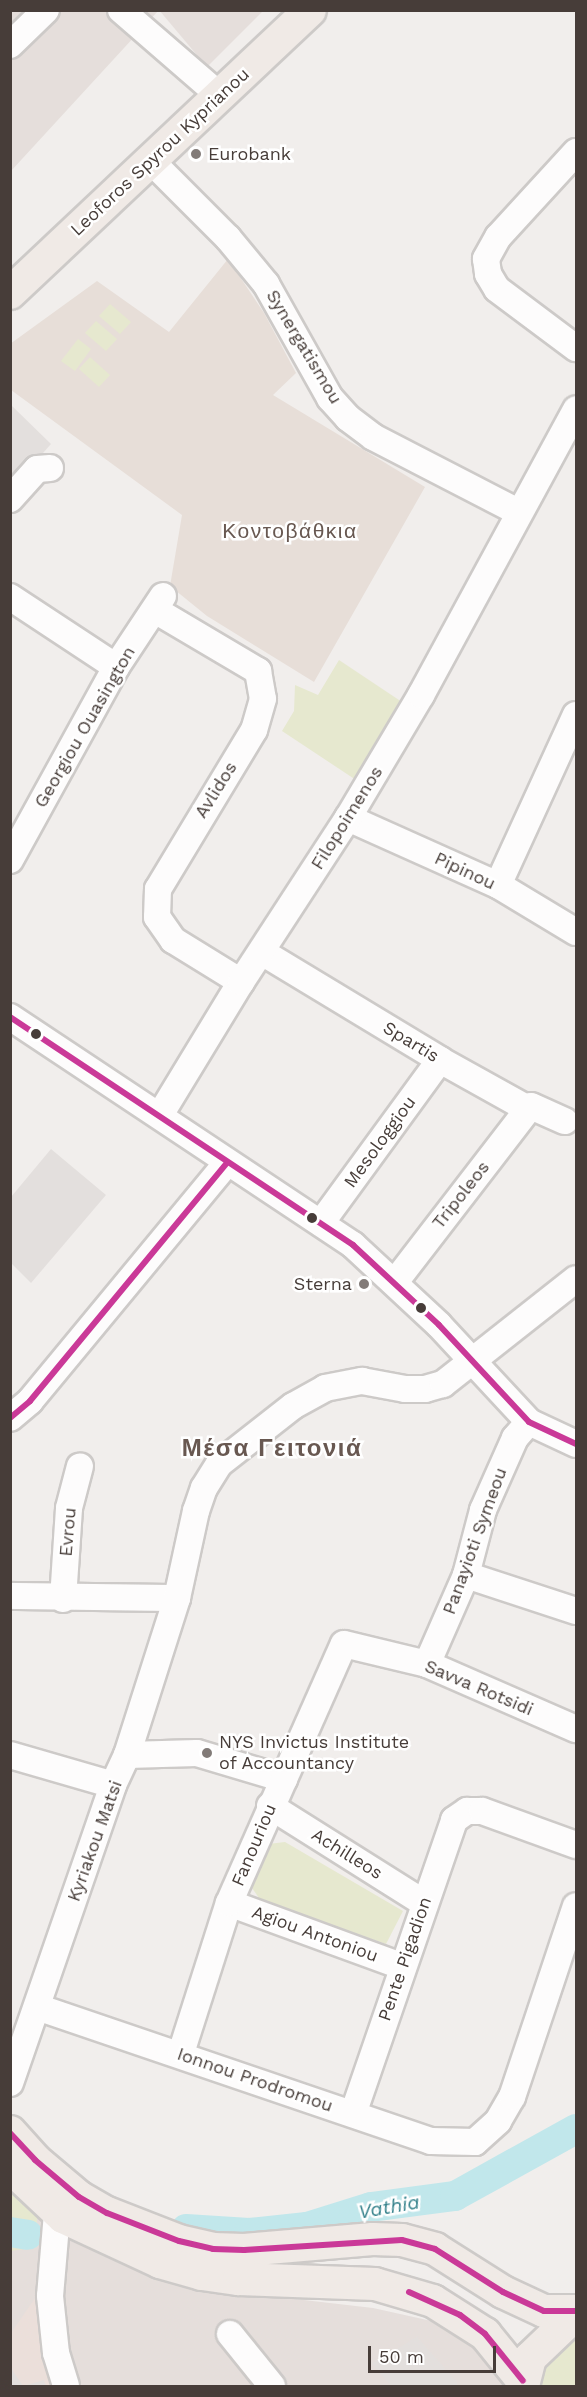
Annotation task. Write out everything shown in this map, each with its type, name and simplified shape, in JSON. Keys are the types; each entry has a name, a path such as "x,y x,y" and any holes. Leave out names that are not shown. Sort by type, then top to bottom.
{"main road":[{"name":"Leoforos Spyrou Kyprianou","path":"10,268 211,88 286,10"},
{"name":"Leoforos Spyrou Kyprianou","path":"10,293 310,10"},
{"path":"10,2132 35,2160 79,2197 107,2213 179,2241 213,2249 255,2250 373,2239 402,2240 444,2254 503,2292 544,2311 576,2312"},
{"path":"10,2167 57,2213 131,2250 202,2274 375,2284 433,2301 485,2334 523,2384"},
{"path":"523,2384 530,2358 576,2312"}],"street":[{"path":"10,45 45,10"},
{"path":"121,10 211,88"},
{"path":"576,152 498,237 486,259 488,274 497,289 576,348"},
{"name":"Synergatismou","path":"151,162 228,238 266,284 330,398 348,418 373,438 518,512"},
{"name":"Filopoimenos","path":"160,1115 241,982 348,818 421,696 518,512 576,409"},
{"path":"10,499 37,469 50,468"},
{"path":"10,597 116,667"},
{"name":"Georgiou Ouasington","path":"10,860 116,667 159,603"},
{"name":"Avlidos","path":"159,603 258,671 263,699 254,730 158,889 157,917 173,940 241,982"},
{"path":"498,885 576,715"},
{"name":"Pipinou","path":"348,818 498,885 576,932"},
{"name":"Spartis","path":"262,952 440,1060 528,1108 564,1121"},
{"path":"13,1024 160,1115 227,1163 321,1223 395,1282 474,1361 529,1422 576,1444"},
{"name":"Mesologgiou","path":"321,1223 440,1060"},
{"name":"Tripoleos","path":"395,1282 528,1108"},
{"path":"10,1418 227,1163"},
{"name":"Kyriakou Matsi","path":"10,2083 113,1785 128,1755 177,1598 204,1488 219,1464 254,1434 325,1388 362,1381 425,1389 443,1384 576,1279"},
{"name":"Panayioti Symeou","path":"427,1664 466,1575 483,1510 515,1437 529,1422"},
{"name":"Evrou","path":"63,1599 69,1508 80,1466"},
{"path":"466,1575 576,1611"},
{"path":"10,1596 63,1599 177,1598"},
{"name":"Savva Rotsidi","path":"344,1644 427,1664 576,1729"},
{"name":"Fanouriou","path":"181,2053 229,1903 270,1806 344,1644"},
{"path":"128,1755 197,1753 284,1779"},
{"path":"10,1755 113,1785"},
{"name":"Achilleos","path":"270,1806 424,1903"},
{"name":"Pente Pigadion","path":"353,2114 401,1966 454,1820 467,1811 482,1811 576,1845"},
{"name":"Agiou Antoniou","path":"229,1903 401,1966"},
{"path":"568,1963 576,1906"},
{"name":"Ionnou Prodromou","path":"37,2007 181,2053 431,2141 475,2142 498,2121 512,2097 568,1963"},
{"path":"57,2213 50,2296 56,2353 66,2386"},
{"path":"230,2334 272,2386"}],"shaded area":[{"path":"159,10 263,11 207,67"},
{"path":"11,11 158,11 11,171"},
{"path":"228,259 264,313 296,373 273,395 425,487 314,682 207,616 170,586 182,515 11,390 10,344 97,281 169,332"},
{"path":"11,405 51,444 11,489"},
{"path":"51,1149 106,1195 31,1283 11,1263 11,1197"},
{"path":"10,2177 209,2289 373,2308 436,2322 497,2365 504,2386 11,2386"},
{"path":"36,2297 58,2386 11,2386 11,2333"},
{"path":"417,2337 457,2382 457,2386 391,2386 372,2363"},
{"path":"11,2368 23,2386 11,2386"},
{"path":"44,2380 46,2386 23,2386"}],"green space":[{"path":"110,304 131,322 120,334 99,316"},
{"path":"96,321 117,339 106,351 85,333"},
{"path":"78,339 91,349 75,371 61,361"},
{"path":"90,357 110,375 99,387 79,369"},
{"path":"339,660 402,702 356,780 282,731 294,711 295,685 318,695"},
{"path":"285,1842 403,1911 386,1944 261,1901 248,1882 260,1845"},
{"path":"10,2185 37,2213 37,2247 11,2251"},
{"path":"576,2329 576,2385 539,2386 548,2362"}],"waterway":[{"name":"Vathia","path":"186,2229 249,2233 307,2227 371,2207 455,2196 576,2129"},
{"name":"Vathia","path":"10,2232 28,2235"}],"transit line":[{"path":"10,1017 353,1245 439,1325 529,1422 576,1444"},
{"path":"10,1418 30,1401 227,1163"},
{"path":"10,2133 35,2160 79,2197 107,2213 179,2241 213,2249 244,2250 402,2240 435,2249 503,2292 544,2311 576,2311"},
{"path":"409,2292 460,2315 485,2334 523,2381"}],"place":[{"name":"Eurobank","path":"196,154"},
{"name":"Sterna","path":"364,1284"},
{"name":"NYS Invictus Institute of Accountancy","path":"207,1753"}],"district":[{"name":"Κοντοβάθκια","path":"290,531"},
{"name":"Μέσα Γειτονιά","path":"272,1449"}]}
